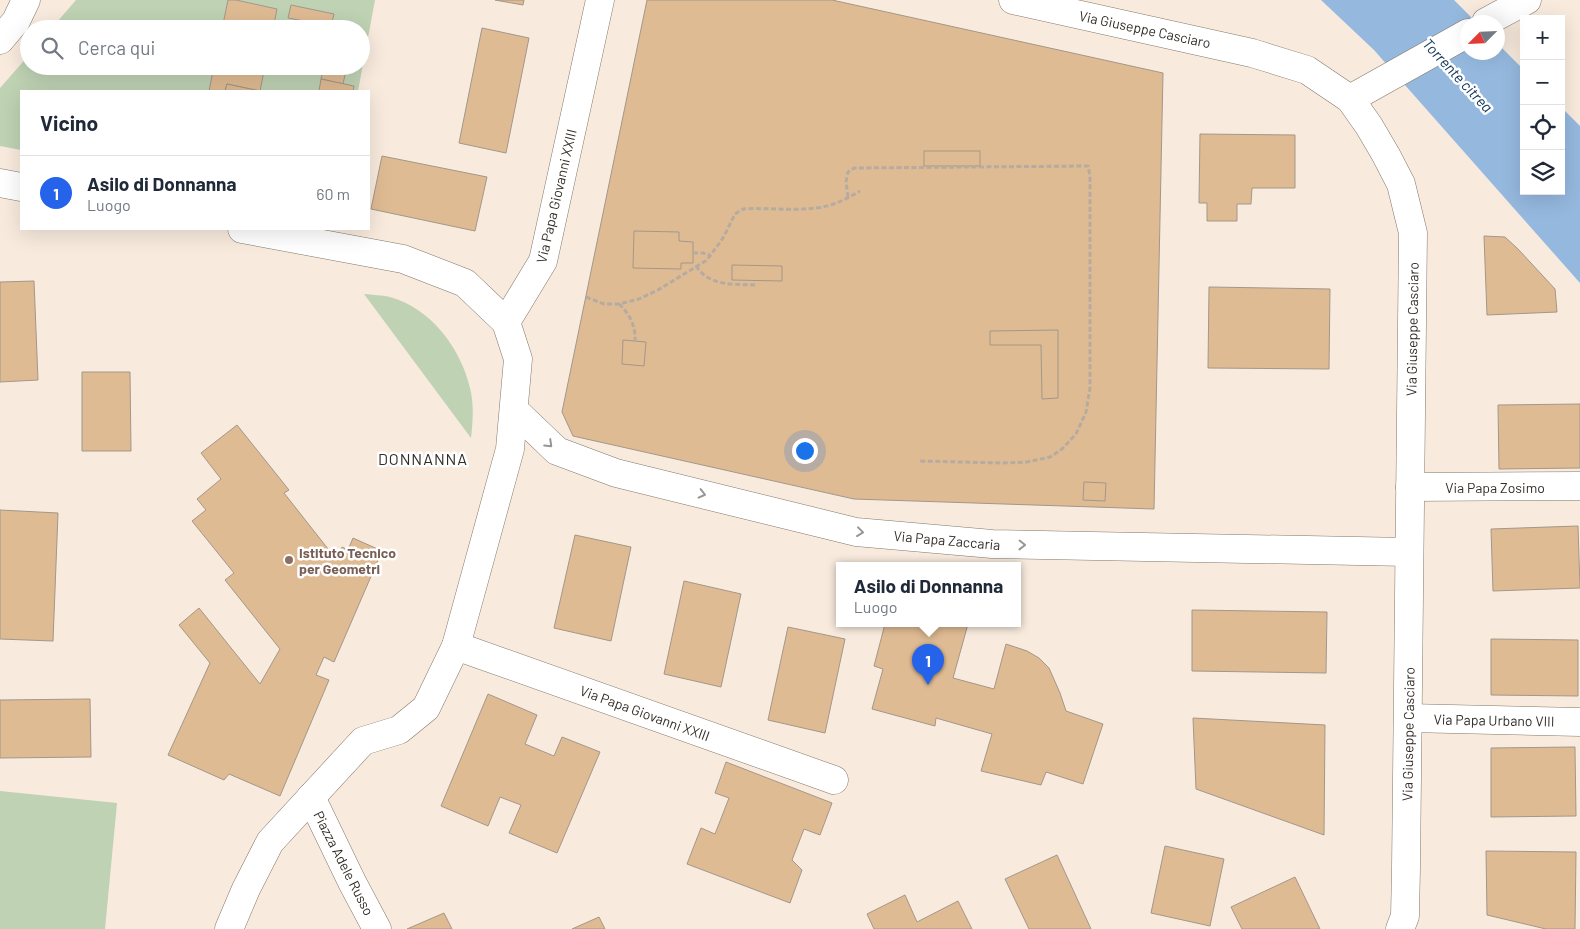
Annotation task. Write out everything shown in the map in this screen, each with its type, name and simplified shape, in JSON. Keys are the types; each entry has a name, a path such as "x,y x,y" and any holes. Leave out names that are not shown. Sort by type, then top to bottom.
{"street":[{"path":"0,4 8,0"},
{"path":"0,40 16,21 26,0"},
{"name":"Via Papa Giovanni XXIII","path":"506,322 543,261 600,0"},
{"name":"Via Giuseppe Casciaro","path":"1013,0 1252,53 1308,70 1350,99 1382,148 1401,184 1413,233 1405,916 1400,929"},
{"path":"1499,15 1527,0"},
{"path":"1350,99 1460,37"},
{"path":"0,183 20,187"},
{"path":"228,929 270,842 363,741 399,730 426,708 456,646 510,450 518,359 506,322 465,283 403,259 247,230"},
{"name":"Via Papa Zaccaria","path":"514,410 557,452 616,473 856,532 992,544 1408,552"},
{"name":"Via Papa Zosimo","path":"1410,487 1580,486"},
{"name":"Via Papa Giovanni XXIII","path":"456,646 834,780"},
{"name":"Via Papa Urbano VIII","path":"1408,718 1580,722"},
{"name":"Piazza Adele Russo","path":"311,797 377,929"},
{"path":"353,929 361,898"}],"path":[{"path":"848,197 846,182 848,172 854,168 1088,166 1090,176 1090,388 1086,412 1076,434 1062,449 1050,457 1027,462 920,461"},
{"path":"586,297 604,304 619,304 639,299 658,290 706,260 724,238 735,214 743,209 809,208 839,202 860,191"},
{"path":"693,253 710,255"},
{"path":"696,266 700,272 713,281 756,285"},
{"path":"619,304 629,316 633,325 636,333 635,341"}],"green space":[{"path":"76,0 375,0 370,27 370,20 59,20"},
{"path":"20,65 20,75 361,75 358,90 20,90 20,150 0,146 0,88"},
{"path":"364,294 387,296 405,302 419,310 431,320 452,345 466,373 470,388 473,413 471,438"},
{"path":"0,791 117,803 105,929 0,929"}],"water":[{"name":"Torrente citrea","path":"1321,0 1454,0 1469,15 1460,15 1460,60 1505,60 1505,51 1520,66 1520,195 1565,195 1565,111 1580,126 1580,283 1374,50"}],"building":[{"path":"228,0 277,9 275,20 224,20"},
{"path":"495,0 524,0 523,5"},
{"path":"647,0 832,0 1163,73 1154,509 854,499 573,436 562,412"},
{"path":"291,5 334,14 332,20 299,20 288,18"},
{"path":"482,28 529,38 506,153 459,143"},
{"path":"212,75 263,75 260,90 227,84 225,90 209,90"},
{"path":"322,75 345,75 343,84 321,79"},
{"path":"321,79 354,86 353,90 319,90"},
{"path":"227,84 255,90 225,90"},
{"path":"1200,134 1295,135 1295,188 1252,188 1251,204 1237,204 1237,221 1207,221 1207,203 1199,203"},
{"path":"924,151 980,151 980,166 924,166"},
{"path":"382,156 487,177 475,231 371,209"},
{"path":"634,231 679,232 679,241 693,242 693,263 681,263 681,269 633,268"},
{"path":"1484,236 1505,237 1518,249 1555,289 1557,312 1487,315"},
{"path":"732,265 782,266 782,281 732,280"},
{"path":"34,281 38,380 0,382 0,282"},
{"path":"1209,287 1330,289 1329,369 1208,368"},
{"path":"1058,330 1058,398 1042,399 1041,345 990,345 990,331"},
{"path":"623,340 646,342 644,366 622,364"},
{"path":"82,372 130,372 131,451 82,451"},
{"path":"1580,404 1580,468 1499,469 1498,405"},
{"path":"237,425 289,490 284,493 336,559 342,547 348,550 353,538 382,551 334,662 324,657 316,675 329,680 280,796 229,774 224,780 168,755 210,663 179,625 199,608 260,684 280,649 225,580 234,573 192,521 206,510 197,499 221,479 201,453"},
{"path":"1084,482 1106,483 1105,501 1083,500"},
{"path":"0,510 58,513 53,641 0,639"},
{"path":"1578,526 1580,588 1493,591 1491,529"},
{"path":"575,535 631,547 611,641 554,628"},
{"path":"684,581 741,594 721,687 664,674"},
{"path":"1192,610 1327,612 1326,673 1192,671"},
{"path":"788,627 845,639 825,733 768,720"},
{"path":"884,627 967,627 953,678 994,689 1006,644 1027,651 1039,658 1049,668 1066,711 1103,724 1083,784 1046,772 1041,785 981,771 992,734 936,718 935,726 872,709 883,669 874,666"},
{"path":"1491,639 1578,640 1578,696 1491,695"},
{"path":"488,694 537,715 525,744 554,756 562,737 600,752 557,853 509,833 521,805 500,797 488,826 441,806"},
{"path":"90,699 91,757 0,758 0,700"},
{"path":"1193,718 1325,725 1324,835 1196,789"},
{"path":"1575,747 1576,816 1491,817 1491,748"},
{"path":"726,762 832,803 820,835 804,829 792,860 802,870 790,903 687,864 701,828 715,834 729,798 715,793"},
{"path":"1165,846 1224,859 1210,926 1151,913"},
{"path":"1486,851 1576,852 1575,929 1546,929 1487,915"},
{"path":"1057,855 1091,929 1029,929 1005,879"},
{"path":"1295,877 1320,929 1242,929 1231,907"},
{"path":"905,895 917,922 958,901 972,929 874,929 867,914"},
{"path":"444,913 452,929 407,929"},
{"path":"599,917 605,929 572,929"}],"place":[{"name":"Istituto Tecnico per Geometri","path":"289,560"},
{"name":"Asilo di Donnanna","path":"928,685"}],"district":[{"name":"DONNANNA","path":"423,458"}]}
